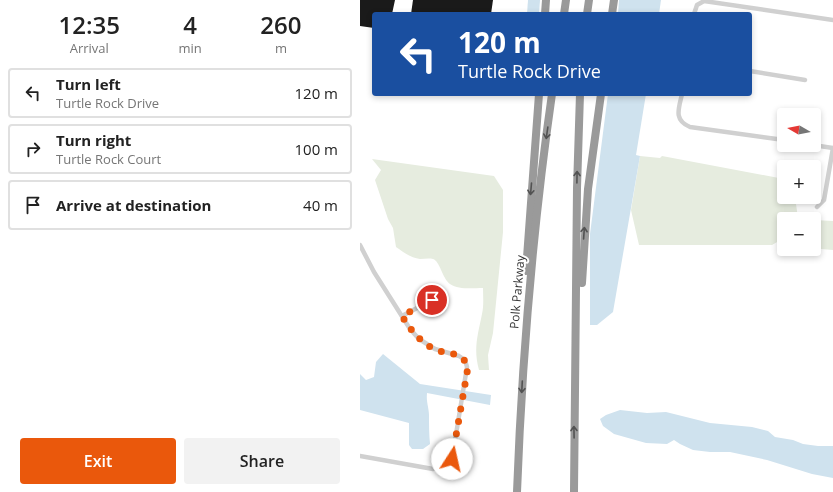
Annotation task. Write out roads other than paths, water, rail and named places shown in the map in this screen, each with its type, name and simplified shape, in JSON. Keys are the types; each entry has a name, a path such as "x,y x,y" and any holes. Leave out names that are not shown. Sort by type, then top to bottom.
{"highway":[{"path":"545,12 546,0"},
{"path":"564,12 566,0"},
{"path":"587,12 589,0"},
{"path":"612,12 614,0"},
{"path":"523,373 521,338 539,96"},
{"name":"Polk Parkway","path":"517,492 523,373 536,217 552,96"},
{"path":"574,492 577,188 580,96"},
{"path":"576,370 579,349 588,188 601,96"}],"street":[{"path":"694,12 698,4 704,1 710,1 833,20"},
{"path":"752,71 805,80"},
{"path":"682,96 678,116 681,122 690,127 777,139"},
{"path":"817,207 824,200 833,148 821,146"},
{"path":"360,245 374,272 410,329 419,339 435,349 459,356 465,360 468,367 452,459 449,465 442,468 433,469 360,456"},
{"path":"402,316 432,300 439,301"}],"water":[{"path":"528,0 540,0 539,12 527,12"},
{"path":"619,0 661,0 659,12 618,12"},
{"path":"608,96 646,96 636,155 640,156 613,312 597,325 590,325 590,234"},
{"path":"383,354 420,384 491,395 490,405 427,393 430,444 423,449 412,449 409,445 409,423 360,410 360,374 366,380 374,377 376,362"},
{"path":"620,410 647,413 666,412 710,423 752,427 768,431 775,437 793,440 803,444 833,446 833,478 812,474 767,460 730,452 693,450 674,440 667,444 646,443 614,434 603,426 600,419"}]}
